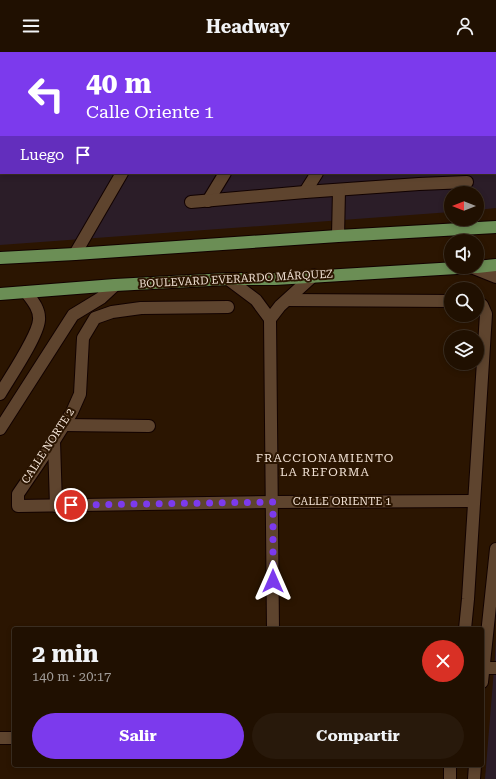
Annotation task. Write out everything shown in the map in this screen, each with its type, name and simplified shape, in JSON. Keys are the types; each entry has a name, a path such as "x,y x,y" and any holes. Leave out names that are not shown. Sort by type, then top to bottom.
{"main road":[{"path":"0,258 496,227"},
{"path":"484,266 496,265"},
{"name":"BOULEVARD EVERARDO MÁRQUEZ","path":"0,294 115,285 444,268"}],"street":[{"path":"75,254 121,174"},
{"path":"208,201 224,174"},
{"path":"305,192 316,174"},
{"path":"419,184 425,174"},
{"path":"191,202 305,192 467,182"},
{"path":"338,236 339,190"},
{"path":"484,272 496,277"},
{"path":"270,319 287,300 314,275"},
{"path":"228,279 256,300 270,319 273,502 273,627"},
{"path":"0,429 72,316 101,298 115,285"},
{"path":"0,394 37,332 39,319 37,308 26,292"},
{"path":"287,300 444,301"},
{"name":"CALLE NORTE 2","path":"18,506 18,494 64,425 80,394 82,338 95,318 112,312 141,308 228,307"},
{"path":"465,627 486,314 484,310"},
{"path":"64,425 149,426"},
{"path":"54,441 56,506"},
{"name":"CALLE ORIENTE 1","path":"18,506 273,502 474,501"},
{"path":"484,659 496,550"},
{"path":"484,668 496,668"},
{"path":"0,738 12,738"},
{"path":"450,767 450,779"},
{"path":"474,779 475,767"}],"shaded area":[{"path":"0,174 496,174 496,208 484,209 484,186 444,186 444,213 0,245"},
{"path":"496,637 496,779 485,779 495,657"}],"district":[{"name":"FRACCIONAMIENTO LA REFORMA","path":"325,465"}],"route":[{"path":"71,505 273,502 273,581"}]}
